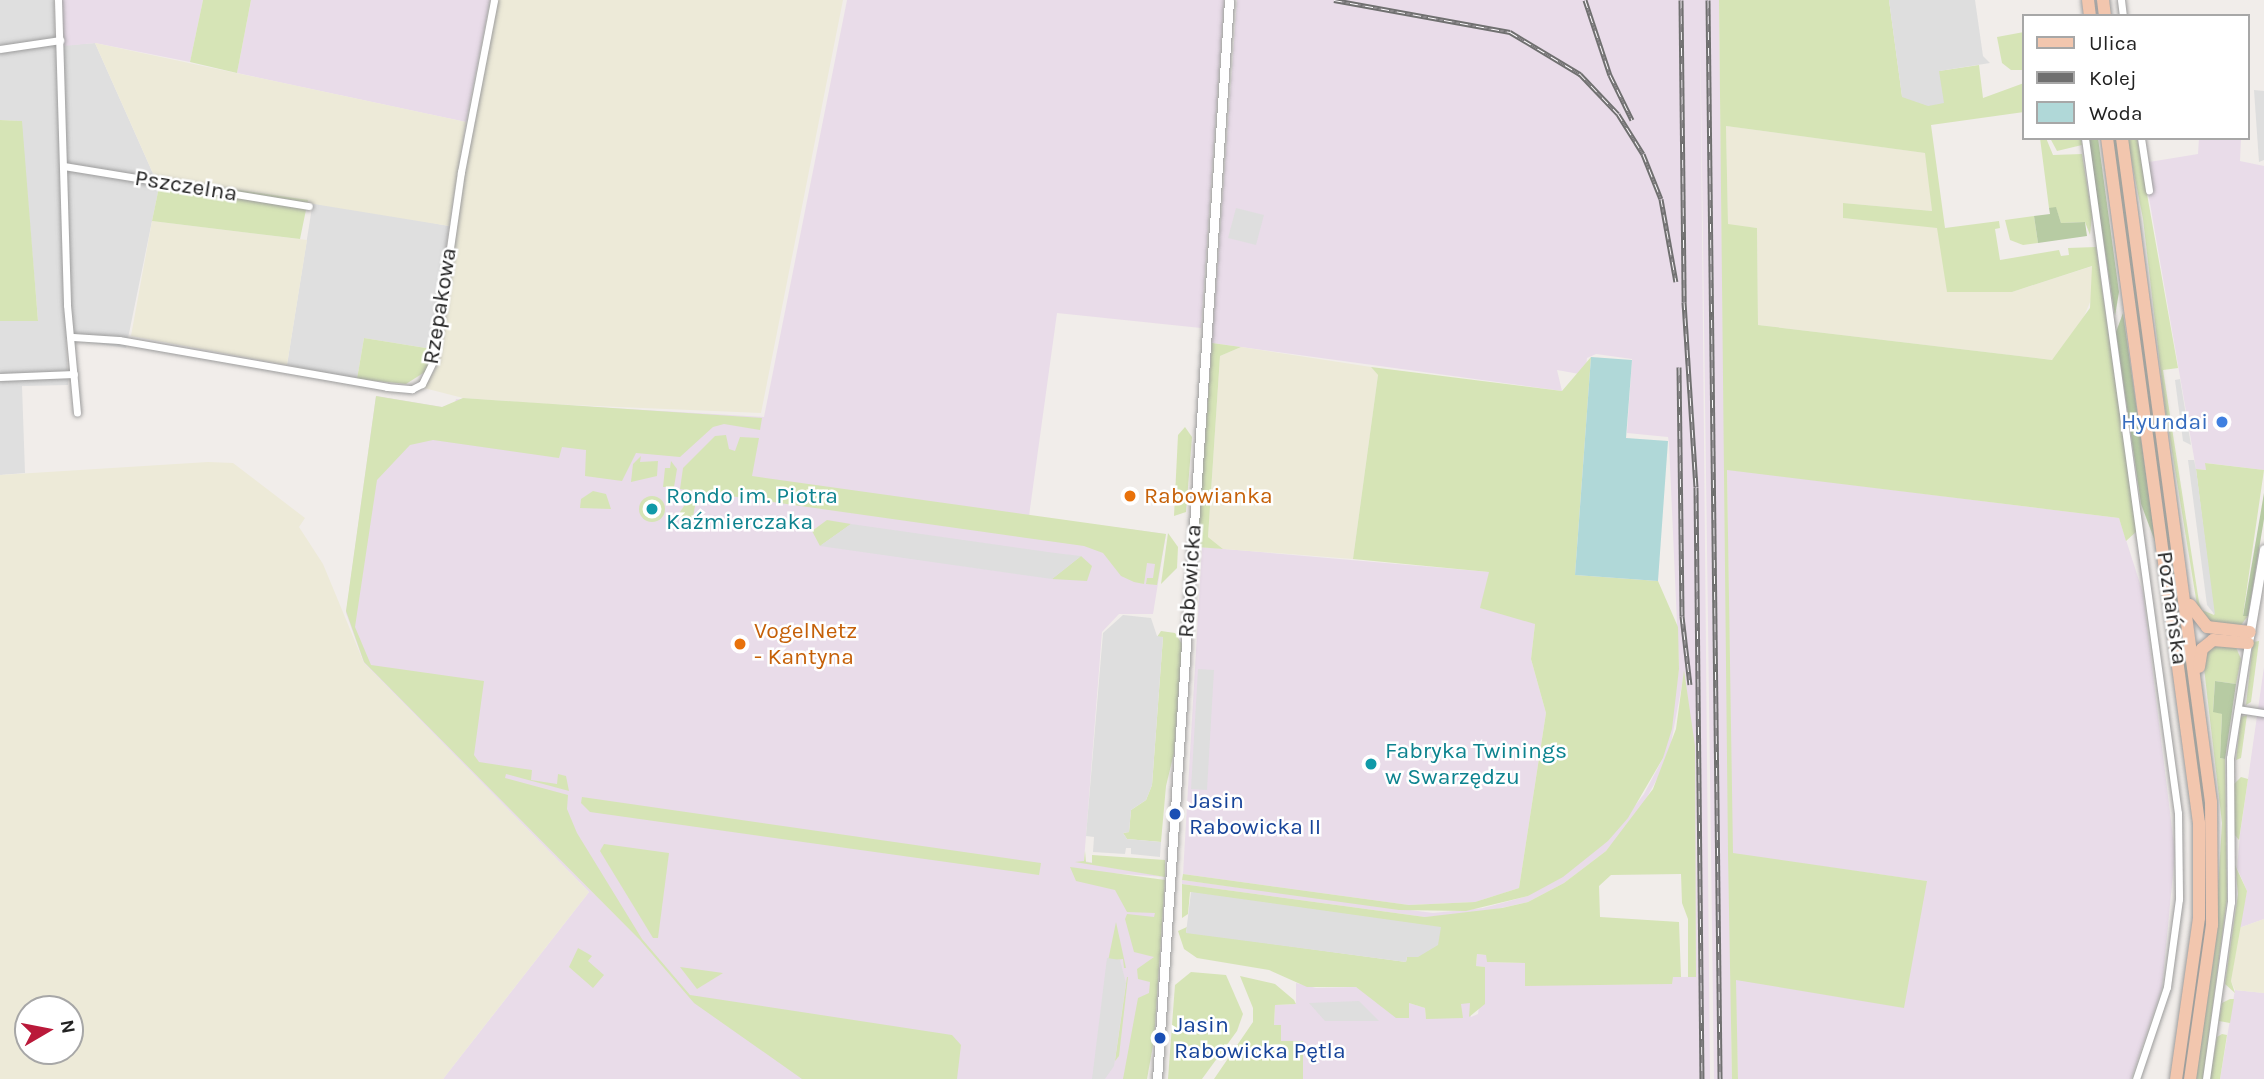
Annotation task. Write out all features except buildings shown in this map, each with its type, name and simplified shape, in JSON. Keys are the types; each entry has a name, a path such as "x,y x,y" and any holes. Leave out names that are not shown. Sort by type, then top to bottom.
{"main road":[{"name":"Poznańska","path":"2107,140 2199,823 2199,918 2176,1078"},
{"name":"Poznańska","path":"2122,140 2185,592 2211,802 2215,879 2209,958 2190,1079"},
{"path":"2185,592 2196,617 2207,627 2249,637"},
{"path":"2197,685 2201,653 2209,642 2249,637"}],"street":[{"path":"58,0 67,305 73,337 77,413"},
{"name":"Rzepakowa","path":"73,337 119,340 387,387 412,389 422,384 434,359 461,172 495,0"},
{"name":"Rabowicka","path":"1157,1079 1229,0"},
{"path":"0,50 60,40"},
{"path":"2085,140 2179,836 2179,899 2167,987 2136,1079"},
{"path":"2141,140 2149,190"},
{"name":"Pszczelna","path":"64,166 309,206"},
{"path":"0,377 74,374"},
{"path":"2206,1079 2231,902 2230,769 2264,549"},
{"path":"2238,709 2264,713"}],"shaded area":[{"path":"0,0 54,0 55,46 95,43 159,187 126,348 66,339 68,385 22,386 25,473 0,475 0,321 38,320 21,121 0,120"},
{"path":"62,0 203,0 190,62 95,43 64,46"},
{"path":"251,0 490,0 466,122 237,73"},
{"path":"497,0 843,0 761,413 463,398 424,388 437,366 462,181"},
{"path":"847,0 1224,0 1201,328 1057,313 1029,516 1166,534 1153,614 1119,614 1102,632 1084,861 1165,877 1109,873 1163,886 1144,1079 443,1079 589,892 364,663 346,613 376,396 442,407 454,405 456,399 764,417"},
{"path":"1237,0 1719,0 1732,1079 1714,1079 1700,16 1710,1079 1303,1079 1302,1041 1281,1041 1274,1025 1275,1005 1296,1004 1296,983 1316,988 1356,987 1409,1018 1409,1003 1425,1008 1426,1018 1461,1013 1461,1003 1471,1003 1471,1017 1478,1014 1484,967 1476,966 1477,954 1487,955 1487,962 1525,963 1525,985 1672,984 1672,977 1695,977 1684,674 1668,759 1640,810 1606,851 1564,883 1528,902 1474,914 1425,917 1182,884 1182,880 1433,913 1483,908 1528,896 1608,841 1644,794 1663,758 1679,669 1669,443 1668,437 1627,433 1632,359 1596,354 1587,358 1585,375 1557,370 1562,391 1212,343"},
{"path":"1889,0 1975,0 1983,56 1990,63 1939,71 1944,103 1928,106 1902,97"},
{"path":"95,43 466,122 449,226 155,178"},
{"path":"2254,90 2264,91 2264,160 2259,162"},
{"path":"1726,126 1926,153 1932,211 1843,203 1843,218 1938,227 1942,250 2012,292 2093,266 2093,295 2080,326 2052,360 1758,325 1757,228 1728,225"},
{"path":"2199,140 2241,140 2240,161 2264,166 2264,470 2206,463 2206,470 2196,469 2143,163 2198,154"},
{"path":"313,201 449,226 432,349 364,338 357,379 287,365"},
{"path":"1236,208 1264,215 1256,245 1228,238"},
{"path":"152,221 307,240 287,365 131,336"},
{"path":"1241,347 1371,367 1378,375 1353,559 1223,549 1208,537 1220,356"},
{"path":"2180,379 2191,445 2183,441 2175,380"},
{"path":"2188,460 2194,460 2196,469 2215,615 2207,605"},
{"path":"208,462 233,463 305,518 299,527 323,564 364,663 589,892 443,1079 0,1079 0,475"},
{"path":"1727,469 2119,518 2143,593 2175,853 2162,988 2131,1079 1738,1079 1735,980 1927,881 1732,854"},
{"path":"851,524 1081,556 1052,579 820,546"},
{"path":"1202,547 1490,572 1535,624 1531,659 1546,713 1519,888 1475,902 1409,905 1183,874"},
{"path":"1123,615 1151,618 1157,636 1163,637 1152,785 1146,800 1131,810 1129,832 1123,833 1127,839 1161,842 1160,857 1131,854 1131,848 1126,848 1125,854 1093,852 1094,837 1086,836 1103,633"},
{"path":"2264,667 2264,919 2239,928 2247,891 2237,868 2240,835"},
{"path":"1198,669 1214,670 1207,790 1191,789"},
{"path":"1191,892 1441,927 1438,945 1418,957 1407,957 1406,962 1186,933"},
{"path":"2264,919 2264,993 2235,990 2231,981 2239,928"},
{"path":"1107,958 1120,960 1126,983 1114,1066 1105,1079 1092,1079"},
{"path":"2235,990 2264,993 2264,1079 2220,1079"},
{"path":"1359,1001 1379,1021 1325,1021 1309,1003"}],"green space":[{"path":"203,0 251,0 237,73 190,62"},
{"path":"1719,0 1889,0 1902,96 1939,71 1979,65 1983,98 2022,84 2022,112 1931,125 1945,228 1999,221 2000,228 1995,229 2000,260 2059,250 2061,256 2069,255 2068,248 2096,247 2137,531 2126,541 2119,518 1727,470 1733,853 1927,881 1904,1008 1736,980 1738,1079 1732,1079","holes":["1726,126 1925,153 1932,211 1843,203 1843,218 1937,228 1947,292 2012,292 2092,266 2090,308 2052,360 1758,325 1757,228 1728,224"]},
{"path":"2022,32 2022,70 2011,70 2002,63 1997,37"},
{"path":"0,120 22,121 38,321 0,321"},
{"path":"2040,140 2047,140 2053,155 2082,154 2092,215 2090,235 2085,222 2061,223 2056,208 2049,208"},
{"path":"2051,140 2081,140 2082,145 2057,151"},
{"path":"2088,140 2098,140 2119,292 2115,316"},
{"path":"2111,140 2117,140 2203,771 2210,903 2186,1079 2180,1079 2199,960 2198,772"},
{"path":"2127,140 2137,140 2178,368 2163,370 2199,602 2202,610 2214,615 2196,469 2206,470 2205,463 2264,470 2243,615 2248,616 2241,625 2212,625 2198,611 2165,408 2143,219"},
{"path":"155,178 308,200 300,239 152,221 159,187"},
{"path":"2056,207 2061,223 2085,222 2087,236 2038,243 2034,216 2050,214 2049,208"},
{"path":"2034,216 2038,243 2023,245 2010,240 2005,220"},
{"path":"2123,313 2156,544 2141,504 2116,332"},
{"path":"364,338 432,349 428,370 406,384 357,379"},
{"path":"1212,343 1241,347 1220,356 1208,537 1223,549 1197,547"},
{"path":"1591,357 1575,575 1658,581 1678,627 1679,669 1672,729 1663,758 1628,818 1608,841 1563,877 1528,896 1466,911 1399,910 1182,880 1183,874 1409,905 1475,902 1519,888 1546,713 1531,659 1535,624 1480,608 1489,572 1353,559 1378,375 1371,367 1562,391"},
{"path":"376,396 442,407 463,398 762,418 760,430 724,424 713,427 680,457 636,453 622,481 585,476 586,450 562,447 559,458 433,440 410,445 377,480 355,627 371,665 484,681 474,755 479,762 532,770 531,780 557,784 558,774 566,776 569,791 506,774 505,778 568,795 567,809 577,833 642,939 690,995 952,1035 961,1045 957,1079 802,1079 694,1003 640,940 364,662 346,611"},
{"path":"1185,427 1192,437 1186,512 1174,516 1178,435"},
{"path":"726,435 729,449 735,451 740,437 759,438 752,476 1166,534 1157,585 1146,584 1147,578 1153,578 1155,564 1147,563 1144,584 1134,582 1121,576 1103,553 1084,546 680,489 683,468 715,436"},
{"path":"641,456 640,462 658,461 657,476 631,482 633,464"},
{"path":"671,461 677,469 674,487 663,487 665,468 670,468"},
{"path":"593,491 606,494 611,509 580,508 581,499"},
{"path":"2264,493 2264,519 2248,616 2243,616"},
{"path":"652,496 662,499 665,509 662,519 652,522 642,519 639,509 642,499"},
{"path":"696,501 691,527 684,524 680,512 686,503"},
{"path":"827,520 851,524 820,546 812,531"},
{"path":"1168,533 1178,547 1177,568 1161,584"},
{"path":"1081,556 1092,566 1087,581 1052,579"},
{"path":"1161,631 1175,633 1182,644 1174,753 1166,786 1161,842 1127,839 1123,833 1129,832 1131,810 1146,800 1152,785 1163,637 1157,637"},
{"path":"2259,641 2251,702 2246,705 2253,642"},
{"path":"2214,644 2235,645 2241,659 2236,684 2215,681 2213,711 2222,714 2220,758 2225,759 2227,898 2203,1079 2194,1079 2214,954 2222,823 2204,668 2207,649"},
{"path":"1684,670 1695,746 1696,977 1688,977 1688,919 1682,903 1681,874 1611,875 1599,886 1600,917 1679,922 1681,977 1673,977 1672,984 1525,986 1525,963 1487,962 1486,955 1477,954 1476,966 1485,967 1485,1004 1469,1017 1470,1003 1461,1004 1463,1018 1426,1019 1425,1008 1409,1003 1409,1018 1396,1018 1356,987 1307,987 1269,970 1197,958 1184,949 1178,931 1187,927 1186,932 1406,962 1407,957 1190,892 1188,914 1182,918 1182,884 1425,917 1502,908 1528,902 1564,883 1606,851 1653,789 1676,729"},
{"path":"2215,681 2236,684 2225,759 2220,758 2222,714 2213,712"},
{"path":"2247,715 2241,758 2236,760 2241,717"},
{"path":"2241,777 2248,779 2239,840 2234,834 2234,784"},
{"path":"582,797 1041,863 1039,875 590,812 581,803"},
{"path":"604,844 669,853 658,938 653,938 600,851"},
{"path":"1085,851 1086,862 1092,863 1092,855 1165,860 1165,877 1075,862 1084,861"},
{"path":"2235,865 2247,891 2231,981 2235,993 2225,984 2238,894"},
{"path":"1070,867 1165,880 1154,1040 1147,1079 1123,1079 1138,998 1149,993 1150,982 1138,979 1137,969 1154,957 1134,952 1125,919 1127,914 1154,917 1155,913 1127,912 1115,890 1076,881"},
{"path":"1116,922 1126,968 1123,959 1108,961"},
{"path":"578,948 592,956 588,961 604,975 593,988 569,967"},
{"path":"680,967 723,973 697,989"},
{"path":"1191,972 1226,975 1243,1014 1237,1031 1202,1079 1168,1079 1175,985"},
{"path":"1240,976 1275,984 1294,1000 1296,1004 1275,1005 1274,1025 1281,1025 1281,1041 1303,1041 1303,1079 1214,1079 1253,1022 1253,1008"},
{"path":"1127,977 1119,1056 1115,1061"},
{"path":"2234,999 2230,1023 2219,1021 2222,1003"},
{"path":"2227,1035 2220,1079 2210,1079 2217,1037"}],"water":[{"path":"1591,357 1632,360 1626,438 1668,441 1658,581 1575,575"}],"railway":[{"path":"1334,0 1510,32 1580,74 1618,114 1643,154 1661,199 1676,282"},
{"path":"1585,0 1610,75 1632,120"},
{"path":"1681,0 1684,302 1696,487 1702,1079"},
{"path":"1708,0 1720,1079"},
{"path":"1679,367 1682,616 1690,685"}],"place":[{"name":"Hyundai","path":"2222,422"},
{"name":"Rabowianka","path":"1130,496"},
{"name":"Rondo im. Piotra Kaźmierczaka","path":"652,509"},
{"name":"VogelNetz - Kantyna","path":"740,644"},
{"name":"Fabryka Twinings w Swarzędzu","path":"1371,764"},
{"name":"Jasin Rabowicka II","path":"1175,814"},
{"name":"Jasin Rabowicka Pętla","path":"1160,1038"}]}
